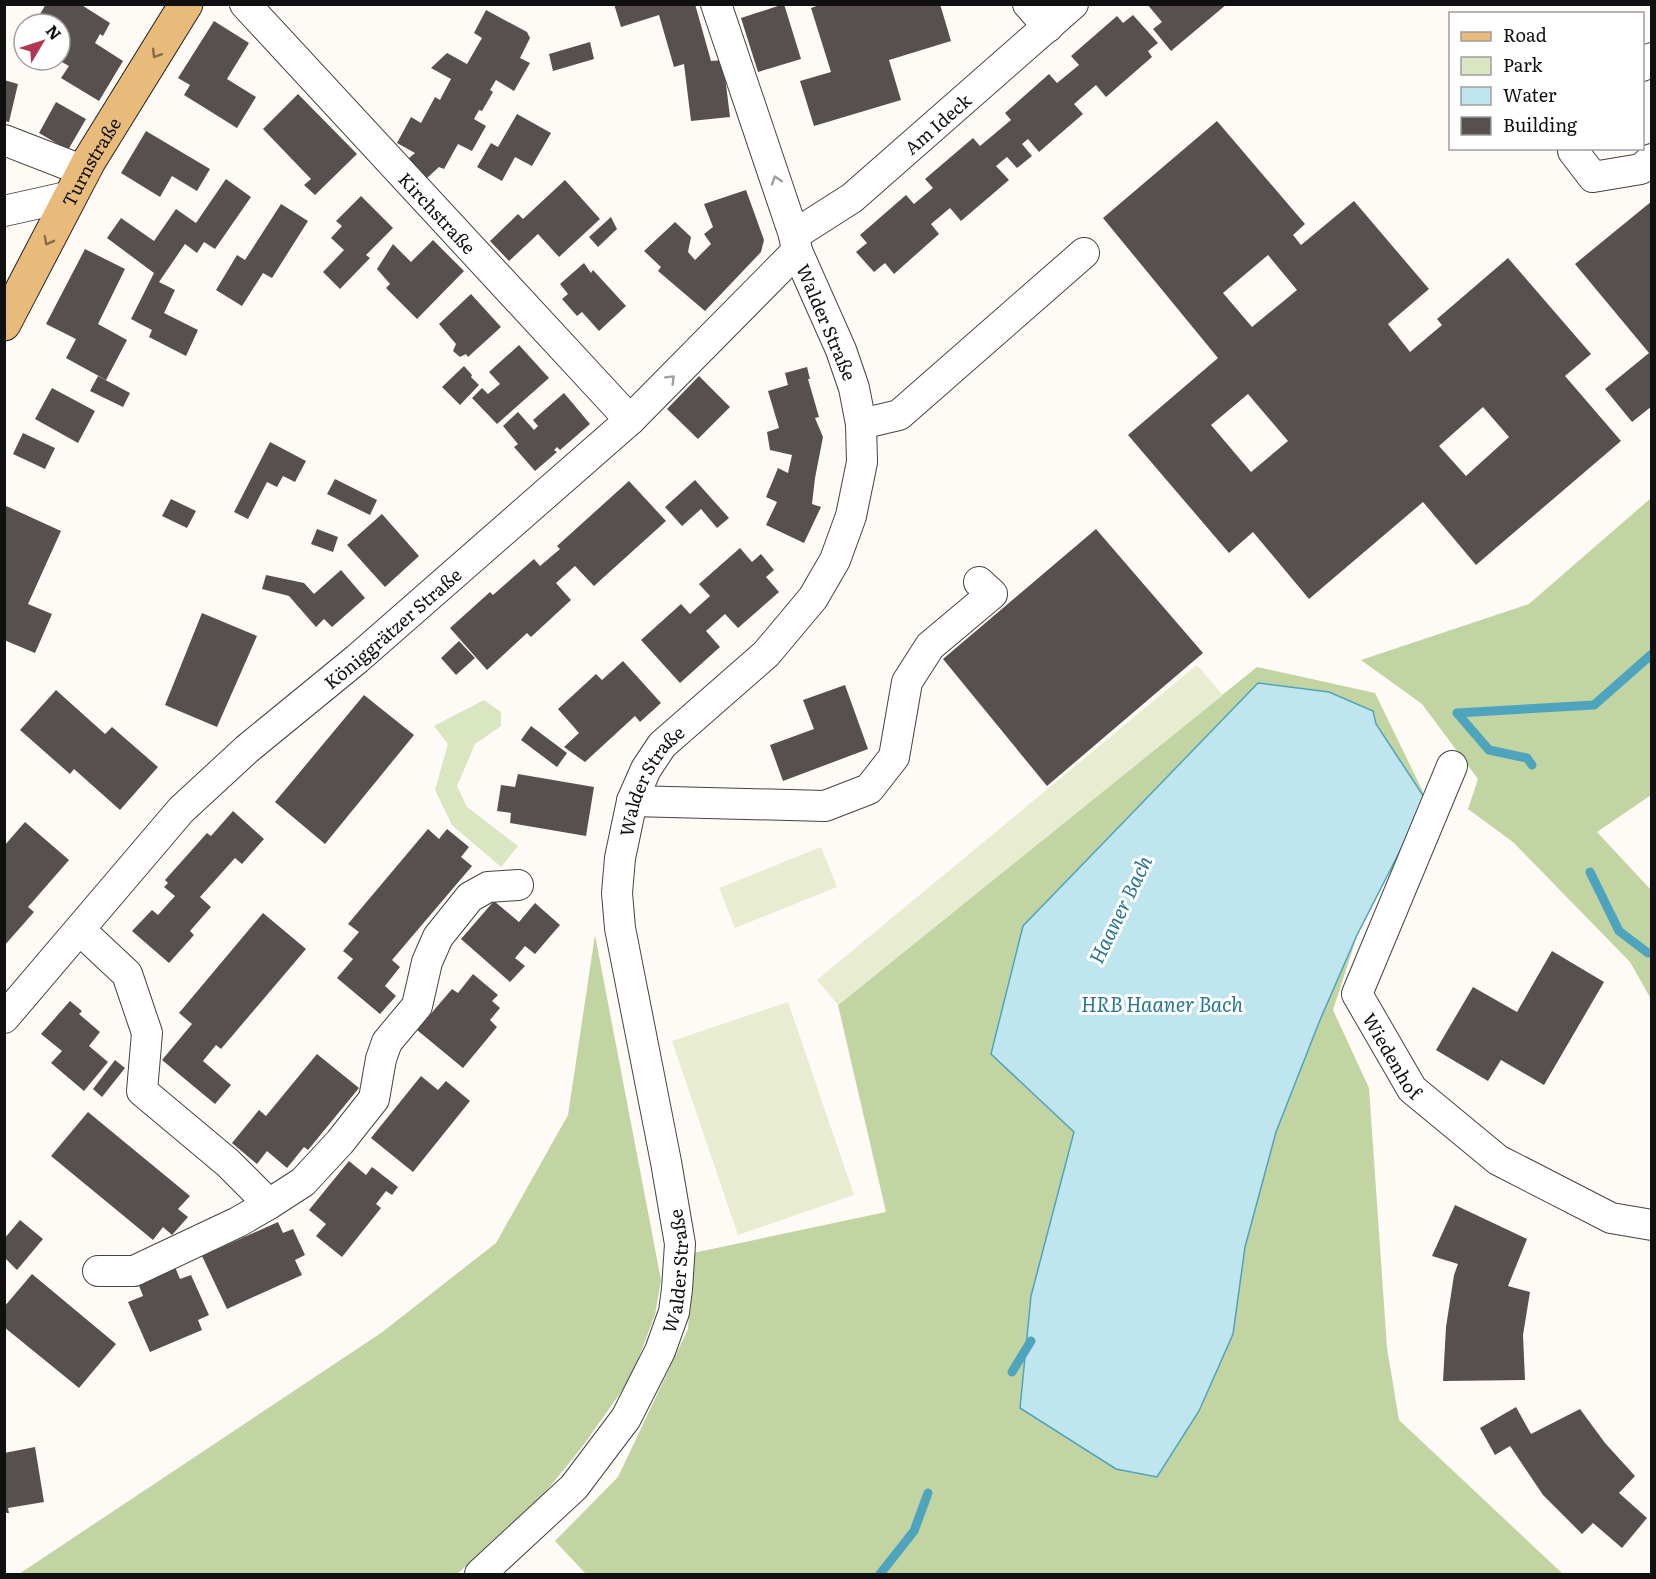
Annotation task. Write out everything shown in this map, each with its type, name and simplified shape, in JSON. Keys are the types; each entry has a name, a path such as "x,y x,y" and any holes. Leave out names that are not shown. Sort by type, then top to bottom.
{"main road":[{"name":"Turnstraße","path":"8,307 78,184 186,4"}],"street":[{"name":"Kirchstraße","path":"246,4 630,420"},
{"name":"Walder Straße","path":"480,1575 574,1487 626,1418 660,1351 674,1312 680,1244 620,928 616,893 620,858 632,801 646,769 662,745 766,654 813,598 835,560 850,516 862,462 861,424 854,388 841,350 795,243 716,4"},
{"path":"1028,4 1048,27"},
{"name":"Am Ideck","path":"795,243 852,198 1073,4"},
{"path":"4,140 78,184"},
{"path":"1573,150 1593,177 1641,169 1652,159"},
{"path":"4,211 78,184"},
{"name":"Königgrätzer Straße","path":"4,1018 181,810 247,749 357,659 630,420 795,243"},
{"path":"861,424 899,415 1084,253"},
{"path":"632,801 825,806 869,789 894,758 907,682 930,646 992,594 979,582"},
{"name":"Wiedenhof","path":"1452,765 1357,994 1412,1089 1498,1160 1611,1218 1652,1225"},
{"path":"98,1271 134,1271 238,1221 303,1182 340,1142 374,1099 381,1059 387,1042 417,1006 427,962 438,937 470,897 488,887 518,885"},
{"path":"80,930 127,974 147,1033 142,1091 228,1162 269,1204"}],"green space":[{"path":"1651,498 1651,795 1597,832 1651,890 1651,999 1630,962 1513,842 1468,809 1478,779 1422,704 1361,660 1529,604"},
{"path":"1197,665 1223,695 838,1005 817,980"},
{"path":"1257,667 1375,693 1427,800 1357,936 1333,1010 1369,1088 1387,1348 1399,1420 1563,1574 586,1574 555,1541 618,1477 688,1329 693,1253 886,1212 838,1005"},
{"path":"484,700 501,712 501,726 475,744 457,786 467,807 518,846 501,867 452,825 435,790 448,744 434,726"},
{"path":"821,847 837,887 735,928 719,888"},
{"path":"595,935 661,1280 655,1315 631,1378 582,1447 536,1504 457,1574 19,1574 381,1333 496,1243 568,1115"},
{"path":"788,1002 854,1195 738,1235 672,1041"}],"water":[{"name":"HRB Haaner Bach","path":"1258,683 1329,692 1373,711 1376,724 1426,800 1357,935 1320,1020 1276,1132 1245,1247 1233,1334 1199,1411 1157,1477 1116,1469 1020,1408 1031,1296 1074,1132 991,1054 1023,926"}],"building":[{"path":"46,4 80,4 110,23 103,36 100,34 95,43 123,61 99,101 61,78 65,72 72,72 72,12 41,12"},
{"path":"614,4 695,4 711,61 723,60 730,117 691,121 684,64 674,67 659,15 621,27"},
{"path":"784,4 801,59 758,72 741,18"},
{"path":"822,4 940,4 951,41 889,60 901,100 814,126 800,81 831,72 811,8"},
{"path":"1147,4 1227,4 1171,51 1153,29 1162,22"},
{"path":"486,10 527,32 530,38 520,58 530,63 514,91 496,80 490,90 493,92 482,111 479,110 474,119 486,126 472,151 458,144 444,169 439,167 427,178 408,159 415,153 397,143 411,117 421,123 435,97 440,100 451,79 431,68 447,53 467,64 482,38 474,33"},
{"path":"1133,15 1158,43 1148,51 1152,57 1106,97 1096,85 1074,104 1083,114 1039,152 1028,139 1022,144 1032,156 1017,168 1007,157 996,166 1009,180 961,221 950,208 931,224 939,234 894,274 885,263 874,272 856,252 867,243 860,235 906,195 914,204 933,188 925,179 973,138 980,146 1011,120 1005,113 1049,74 1057,83 1079,65 1071,56 1117,16 1123,23"},
{"path":"214,21 249,43 227,79 256,97 237,128 184,95 190,85 178,78"},
{"path":"590,42 594,59 553,71 549,54"},
{"path":"4,80 18,84 9,122 4,121"},
{"path":"298,94 357,154 315,195 304,185 311,179 263,129"},
{"path":"56,102 86,119 68,150 39,133"},
{"path":"517,114 551,133 532,166 515,157 502,181 477,167 491,143 498,147"},
{"path":"1217,121 1305,224 1293,235 1301,245 1354,201 1429,289 1388,324 1410,352 1442,325 1437,319 1508,258 1591,354 1565,376 1621,441 1476,565 1423,502 1309,599 1253,532 1229,553 1128,435 1218,358 1103,218","holes":["1268,255 1297,290 1252,327 1223,293","1248,394 1288,441 1251,472 1211,425","1483,407 1509,437 1466,476 1439,446"]},
{"path":"146,131 210,169 197,191 172,176 160,197 121,173"},
{"path":"226,179 251,197 215,249 204,242 197,253 185,244 159,282 175,290 164,313 198,330 186,356 149,337 152,330 131,319 154,273 107,238 121,218 154,241 176,209 196,223"},
{"path":"565,180 600,219 559,257 538,234 509,261 490,241 518,214 523,219"},
{"path":"746,190 764,240 761,252 705,311 658,271 661,267 644,251 675,222 691,237 688,252 695,260 711,244 704,234 713,227 704,204"},
{"path":"361,196 393,228 366,255 370,258 340,289 323,272 344,250 331,238 342,226 336,221"},
{"path":"1652,201 1652,406 1632,422 1605,389 1649,353 1575,264"},
{"path":"281,204 308,221 272,278 263,273 242,306 216,290 237,255 245,260"},
{"path":"611,217 617,229 598,247 589,237"},
{"path":"433,240 464,271 417,319 386,288 390,284 377,269 393,244 411,262"},
{"path":"85,249 125,269 98,324 127,340 106,380 66,358 76,339 46,324"},
{"path":"584,263 591,273 593,270 626,306 599,331 582,312 577,316 562,299 568,294 560,284"},
{"path":"471,294 501,327 468,357 466,354 460,357 453,351 456,344 439,324"},
{"path":"519,345 549,378 497,424 472,398 482,388 488,394 500,384 489,372"},
{"path":"464,366 479,385 460,405 442,387"},
{"path":"807,367 810,379 808,379 819,417 815,418 823,437 812,504 821,507 804,543 766,525 777,502 766,497 778,468 788,473 792,455 770,450 767,432 779,428 768,391 788,385 785,373"},
{"path":"98,376 130,393 123,407 90,391"},
{"path":"699,376 730,407 698,439 667,409"},
{"path":"52,388 95,411 78,443 35,419"},
{"path":"564,393 590,424 560,450 557,447 554,450 557,452 535,471 514,447 518,444 503,426 518,412 534,430 538,426 533,420"},
{"path":"23,433 55,448 45,469 13,454"},
{"path":"270,442 306,461 295,482 283,476 277,487 267,482 248,519 234,512"},
{"path":"335,479 377,500 370,515 327,494"},
{"path":"695,480 729,518 717,528 701,509 682,526 665,507"},
{"path":"629,481 666,521 594,586 575,566 556,583 571,600 531,637 527,633 487,670 450,628 490,592 493,595 534,559 540,566 560,549 557,546"},
{"path":"171,499 196,511 187,528 162,516"},
{"path":"4,505 61,531 28,604 52,614 35,653 4,640"},
{"path":"382,514 419,556 385,587 347,545"},
{"path":"317,529 338,537 333,552 311,544"},
{"path":"1096,529 1203,653 1047,786 943,659"},
{"path":"740,548 752,562 761,554 774,570 766,577 779,592 738,628 725,614 706,631 720,647 680,683 641,640 681,604 690,614 710,596 699,584"},
{"path":"341,570 365,598 332,627 324,619 316,627 289,596 262,589 266,575 304,583 314,594"},
{"path":"202,613 257,636 217,727 165,705"},
{"path":"459,641 475,658 456,675 441,658"},
{"path":"623,661 661,703 640,722 635,716 585,762 564,747 579,733 558,709 596,674 602,680"},
{"path":"845,685 868,749 783,781 770,745 814,729 803,700"},
{"path":"56,690 105,734 112,727 158,767 120,810 74,769 70,774 20,730"},
{"path":"364,695 414,735 325,844 275,802"},
{"path":"531,726 567,753 557,767 521,740"},
{"path":"518,774 594,787 586,836 510,823 511,813 497,811 501,785 515,787"},
{"path":"233,811 264,839 242,864 235,858 200,897 211,907 190,931 194,935 169,963 132,931 152,910 158,915 175,896 164,887 168,883 165,880 207,833 211,836"},
{"path":"25,822 69,860 28,907 34,912 4,946 4,846"},
{"path":"428,829 439,839 447,829 469,847 461,857 472,866 392,960 400,967 385,986 396,996 380,1014 337,978 353,959 343,951 359,932 348,924"},
{"path":"494,901 519,922 535,903 560,925 535,954 525,946 515,958 525,966 510,982 461,939"},
{"path":"263,913 306,949 221,1049 216,1045 203,1061 231,1085 215,1104 162,1060 192,1024 179,1013"},
{"path":"1552,951 1604,982 1544,1085 1501,1060 1488,1081 1436,1050 1473,987 1517,1012"},
{"path":"473,974 498,995 492,1001 500,1008 490,1020 497,1027 463,1068 417,1030 452,989 458,993"},
{"path":"70,1001 82,1011 79,1014 100,1032 89,1046 108,1062 84,1091 51,1063 62,1051 41,1034"},
{"path":"317,1054 359,1088 308,1150 304,1147 287,1168 267,1151 257,1164 232,1143 259,1110 266,1116"},
{"path":"115,1060 125,1068 102,1097 93,1089"},
{"path":"421,1076 438,1090 446,1081 470,1101 413,1172 371,1138"},
{"path":"88,1112 190,1196 178,1209 188,1217 172,1235 163,1227 153,1240 51,1156"},
{"path":"349,1161 366,1175 372,1167 398,1187 392,1195 386,1191 376,1204 381,1208 342,1257 316,1236 326,1224 309,1210"},
{"path":"1455,1205 1527,1239 1508,1286 1530,1292 1523,1335 1525,1380 1443,1381 1446,1327 1454,1275 1458,1264 1432,1256"},
{"path":"20,1220 43,1239 17,1270 4,1257 4,1239"},
{"path":"278,1222 283,1233 293,1229 305,1255 295,1260 302,1275 227,1309 202,1256"},
{"path":"175,1267 180,1279 191,1275 209,1315 198,1320 202,1330 150,1352 128,1302 143,1296 138,1283"},
{"path":"32,1274 116,1344 79,1388 4,1327 4,1307"},
{"path":"1516,1407 1531,1434 1580,1409 1605,1443 1635,1476 1619,1493 1647,1518 1622,1548 1593,1523 1582,1534 1543,1495 1510,1446 1495,1455 1480,1428"},
{"path":"35,1447 44,1502 8,1508 9,1513 4,1513 4,1453"}],"waterway":[{"name":"Haaner Bach","path":"1457,713 1594,705 1652,654"},
{"path":"1457,713 1489,750 1527,758 1532,765"},
{"path":"1590,872 1619,931 1648,953"},
{"name":"Haaner Bach","path":"1012,1372 1031,1341"},
{"name":"Haaner Bach","path":"880,1574 914,1531 928,1493"}]}
